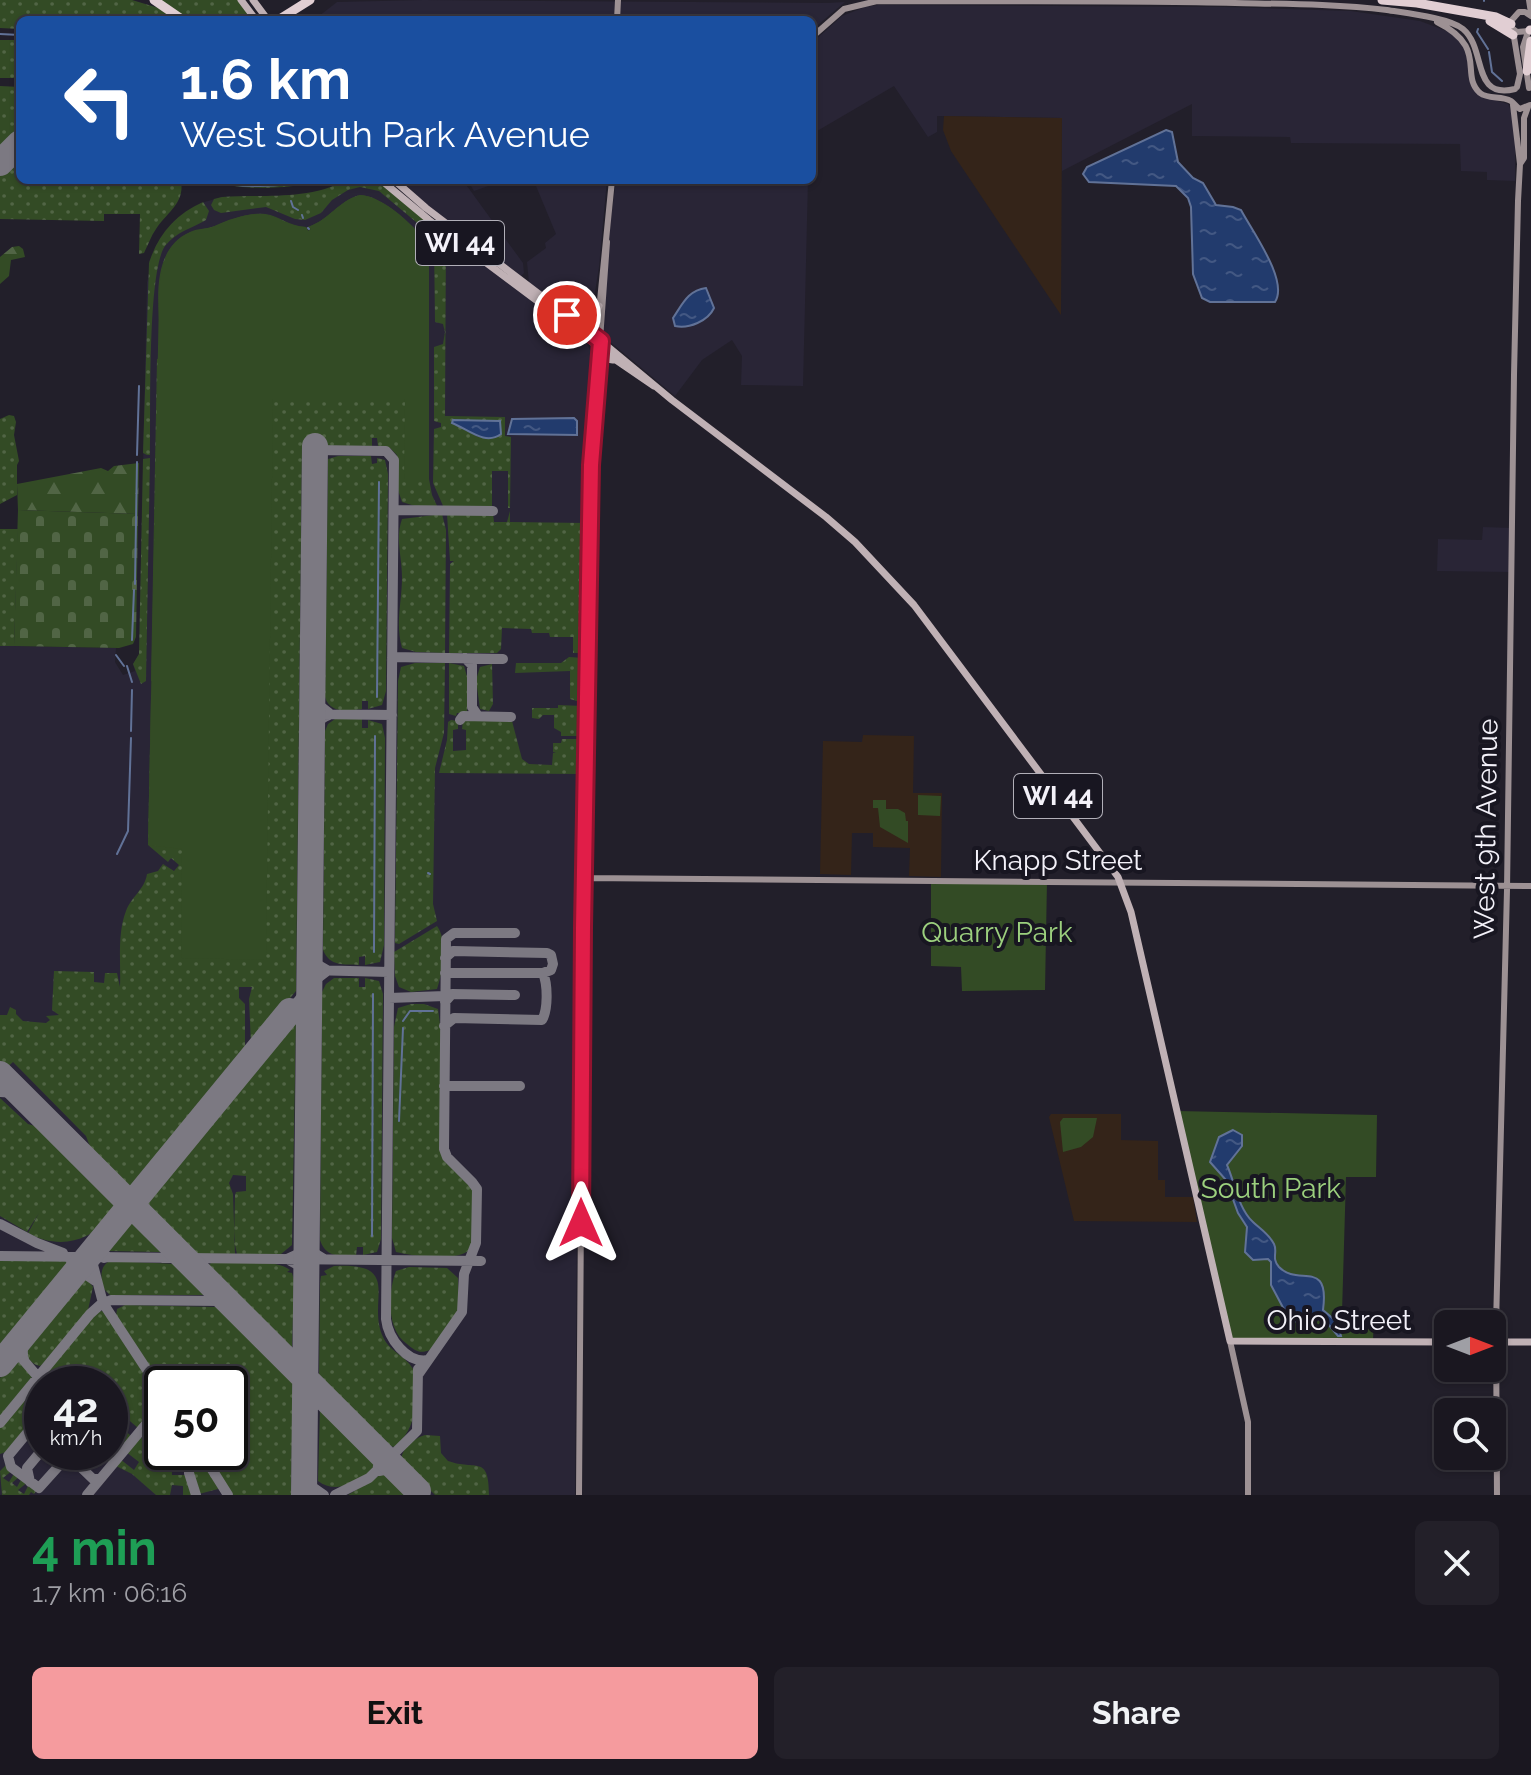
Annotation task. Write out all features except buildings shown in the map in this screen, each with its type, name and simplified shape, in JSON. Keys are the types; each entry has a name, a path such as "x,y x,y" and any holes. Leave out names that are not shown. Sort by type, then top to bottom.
{"highway":[{"path":"154,0 177,16"},
{"path":"283,16 310,0"},
{"path":"1382,0 1417,3 1476,15 1512,29"},
{"path":"289,16 293,9"},
{"path":"1527,71 1530,32"}],"main road":[{"path":"816,34 842,11 877,1 1012,3 1064,0 1323,5 1386,10 1452,22 1469,35 1476,47 1481,74 1489,85 1499,90 1530,89 1527,71"},
{"path":"1512,103 1520,74 1512,29 1523,0"},
{"path":"1516,13 1531,14 1529,0"},
{"path":"1434,20 1453,30 1466,43 1472,60 1474,82 1481,93 1512,103 1520,109 1530,106"},
{"path":"1512,29 1521,33 1530,32"},
{"name":"West 9th Avenue","path":"1495,1310 1507,886 1520,164 1512,103"},
{"name":"West 9th Avenue","path":"1520,164 1524,158 1524,118 1530,106"},
{"name":"WI 44","path":"385,184 405,202 584,328 616,360 655,386"},
{"name":"WI 44","path":"399,184 542,300 826,517 884,571 952,655 1121,882 1129,904 1230,1341"},
{"path":"591,465 599,366 599,306 612,184"},
{"path":"579,1495 590,431 606,233"},
{"path":"584,328 591,325 599,306"},
{"path":"599,366 607,359 616,360"},
{"name":"Knapp Street","path":"584,878 1531,886"},
{"path":"1230,1341 1248,1422 1248,1495"},
{"name":"Ohio Street","path":"1230,1341 1434,1342"},
{"path":"1506,1342 1531,1342"},
{"name":"West 9th Avenue","path":"1495,1382 1497,1495"}],"shaded area":[{"path":"337,2 845,2 816,27 816,16 319,16"},
{"path":"865,7 1225,7 1351,11 1420,21 1452,33 1465,48 1471,80 1483,97 1508,104 1515,134 1515,181 1487,180 1487,172 1461,171 1460,144 1291,143 1290,137 1192,136 1192,104 1062,171 1062,118 937,116 937,132 928,137 894,86 816,132 816,39 842,16"},
{"path":"944,116 1062,118 1061,315 951,151 943,130"},
{"path":"338,184 382,184 424,221 545,310 587,344 591,352 579,950 575,1495 0,1495 0,529 18,529 14,646 116,648 115,662 123,675 135,671 133,664 139,654 147,282 156,245 175,220 201,203 222,197 306,195"},
{"path":"405,184 494,184 474,191 467,186 523,263 524,273 521,276 426,204"},
{"path":"510,184 607,184 590,323 580,321 529,283 527,262 546,248 545,243 556,234 536,186"},
{"path":"615,184 808,184 803,386 741,385 742,356 732,340 702,360 675,396 602,335 607,250"},
{"path":"1483,527 1512,528 1511,572 1437,571 1438,539 1482,540"},
{"path":"863,735 914,736 913,793 942,793 941,877 909,876 910,848 873,847 873,833 852,833 851,875 820,874 823,741 862,742"},
{"path":"1051,1114 1121,1114 1121,1140 1158,1141 1158,1180 1165,1180 1165,1197 1193,1197 1197,1222 1074,1221 1049,1117"}],"green space":[{"path":"0,0 132,0 162,9 171,16 16,16 16,29 0,28"},
{"path":"159,0 238,0 250,16 181,16"},
{"path":"0,40 16,40 16,78 0,78"},
{"path":"0,86 16,87 16,184 182,184 178,202 154,232 144,253 139,254 140,214 104,214 104,221 0,219"},
{"path":"220,184 304,184 264,188"},
{"path":"338,184 382,184 446,237 445,416 505,417 505,436 511,437 510,508 508,471 492,471 492,509 444,508 433,483 434,429 441,427 441,423 434,421 434,347 443,344 445,332 443,324 435,322 434,244 428,232 379,191 360,187 348,190 332,200 321,213 305,220 266,207 221,213 211,205 214,199 222,197 316,191","holes":["453,420 500,421 501,434 478,437 452,423"]},
{"path":"360,195 369,196 399,214 418,232 429,249 429,479 438,508 402,502 398,490 397,455 390,448 378,446 377,438 372,438 372,446 302,446 296,991 251,1045 249,999 252,987 239,987 239,998 245,1004 245,1052 133,1187 126,1187 92,1152 86,1136 13,1062 0,1074 0,1015 7,1015 10,1007 23,1021 46,1023 50,1020 46,1016 59,1015 52,1010 54,971 94,972 94,982 104,983 105,973 117,973 120,987 120,939 128,906 144,884 147,874 158,871 163,864 174,871 179,865 171,858 168,862 148,845 151,698 155,681 151,681 157,359 162,358 158,310 160,276 171,247 190,232 252,214 270,215 306,227 308,231 311,229 308,227"},
{"path":"360,195 369,196 399,214 418,232 429,249 429,479 404,479 405,399 273,399 266,960 181,958 182,849 148,845 162,268 174,244 193,231 258,214 306,227 308,231 311,229 308,227"},
{"path":"203,202 209,211 206,220 170,241 159,261 153,313 150,455 147,455 143,453 149,263 157,243 169,226"},
{"path":"19,246 25,257 11,260 9,276 0,284 0,257 12,247"},
{"path":"14,416 16,422 14,435 19,461 17,495 0,504 0,419"},
{"path":"371,456 372,464 377,463 377,458 385,460 388,474 386,691 382,705 368,709 368,701 362,701 362,709 345,711 335,709 325,697 328,459"},
{"path":"150,458 146,681 141,684 133,664 139,654 143,459"},
{"path":"139,463 138,514 18,510 17,484 101,468 108,471 114,466"},
{"path":"18,510 138,514 136,637 133,644 119,648 14,646"},
{"path":"510,511 510,522 586,523 583,653 573,653 573,637 550,637 549,633 532,633 531,629 502,628 501,649 497,653 449,653 450,564 454,561 450,561 447,514 493,514 494,522 507,522"},
{"path":"442,514 446,530 445,653 416,652 402,648 400,639 400,526 402,519"},
{"path":"0,529 18,529 14,646 0,646"},
{"path":"569,657 584,658 583,700 580,702 570,699 570,671 515,673 516,663 561,663"},
{"path":"415,663 445,663 444,733 435,768 433,904 437,921 399,944 395,943 398,681 401,667"},
{"path":"449,663 464,666 468,680 467,713 457,713 456,716 449,714"},
{"path":"492,664 493,704 489,711 480,709 476,680 480,667"},
{"path":"558,705 583,706 583,736 561,736 561,732 554,728 554,715 532,718 532,708 558,708"},
{"path":"335,719 362,719 362,728 368,728 368,720 382,724 385,738 384,945 380,962 365,965 365,956 359,957 359,965 343,964 329,959 323,950 325,731"},
{"path":"463,720 512,721 522,759 529,764 552,765 553,753 556,753 553,752 553,743 561,743 562,739 583,739 582,774 439,773 448,722 458,721 458,729 453,730 453,751 466,750"},
{"path":"918,795 941,796 940,816 918,815"},
{"path":"873,800 886,800 886,809 898,809 905,813 908,843 880,827 878,808 873,808"},
{"name":"Quarry Park","path":"931,881 1047,881 1045,990 962,991 961,967 931,966"},
{"path":"437,926 442,940 443,965 437,989 411,992 399,987 395,976 394,952"},
{"path":"334,978 359,978 359,987 365,987 365,978 379,981 383,994 381,1239 377,1252 363,1255 363,1247 357,1247 356,1256 330,1253 320,1240 322,992"},
{"path":"411,1004 438,1009 442,1039 441,1150 447,1161 466,1178 473,1192 472,1243 469,1250 455,1256 396,1252 392,1238 394,1027 398,1008"},
{"path":"296,1019 292,1245 281,1254 237,1254 235,1243 235,1254 193,1254 142,1204","holes":["233,1175 246,1176 246,1191 236,1192 235,1195 234,1230 233,1194 229,1183"]},
{"path":"0,1098 28,1124 42,1128 115,1201 112,1214 92,1233 72,1241 50,1241 28,1233 39,1213 27,1232 0,1216"},
{"name":"South Park","path":"1177,1111 1377,1115 1376,1177 1346,1177 1342,1313 1374,1314 1373,1341 1230,1341"},
{"path":"1063,1118 1097,1118 1093,1137 1081,1147 1063,1152 1060,1122"},
{"path":"131,1221 162,1247 160,1252 109,1251 109,1245"},
{"path":"0,1261 67,1261 69,1265 0,1351"},
{"path":"110,1261 177,1264 208,1295 110,1295 103,1288 101,1277 102,1269"},
{"path":"211,1263 264,1263 290,1270 287,1272 292,1273 294,1280 292,1348 286,1347 210,1271 208,1266"},
{"path":"334,1266 356,1266 369,1270 376,1277 383,1337 413,1369 415,1402 412,1421 409,1430 395,1447 384,1445 319,1378 320,1283 321,1276 327,1275 324,1271"},
{"path":"409,1267 447,1268 458,1278 459,1310 430,1350 426,1351 418,1351 400,1338 392,1320 390,1300 396,1271"},
{"path":"87,1279 93,1287 88,1310 46,1362 40,1366 34,1364 27,1357 26,1347 80,1281"},
{"path":"125,1305 216,1307 227,1312 289,1374 293,1382 291,1495 232,1495 216,1470 248,1470 248,1366 148,1366 116,1317 117,1309"},
{"path":"102,1311 107,1315 144,1374 144,1420 138,1428 128,1419 128,1366 52,1366 96,1312"},
{"path":"17,1360 25,1363 24,1387 0,1418 0,1378"},
{"path":"24,1399 24,1433 9,1451 0,1454 0,1428"},
{"path":"320,1408 325,1409 375,1461 375,1467 348,1485 332,1487 318,1481"},
{"path":"425,1435 440,1436 441,1453 448,1461 483,1469 487,1474 489,1495 435,1495 401,1461 409,1445"},
{"path":"139,1436 144,1440 144,1470 172,1470 172,1475 186,1475 194,1495 183,1495 183,1486 172,1485 170,1495 156,1495 124,1470 128,1470 128,1465 134,1470 139,1462 128,1454 128,1450"},
{"path":"6,1465 13,1470 3,1478 9,1482 15,1472 20,1476 12,1483 17,1487 22,1478 28,1482 18,1490 24,1494 29,1484 37,1490 34,1494 2,1495 0,1471"},
{"path":"192,1470 209,1470 218,1489 199,1494"},
{"path":"383,1473 390,1474 411,1495 348,1495"}],"water":[{"path":"1166,130 1172,132 1178,162 1193,178 1203,183 1216,205 1241,210 1273,269 1278,293 1275,302 1210,302 1202,298 1193,274 1191,207 1188,198 1176,186 1089,182 1083,174 1087,167"},
{"path":"706,288 714,308 711,313 698,323 675,326 673,318 686,299"},
{"path":"574,418 577,421 577,435 508,434 512,419"},
{"path":"453,420 500,421 501,434 489,438 476,435 452,423"},
{"path":"1233,1130 1242,1135 1242,1146 1227,1165 1244,1210 1272,1240 1279,1267 1295,1275 1311,1276 1322,1284 1323,1310 1337,1322 1341,1336 1323,1318 1306,1324 1294,1321 1287,1315 1271,1285 1271,1262 1268,1259 1253,1260 1245,1252 1247,1227 1238,1213 1226,1180 1210,1162 1219,1137"}],"waterway":[{"path":"1478,29 1488,49"},
{"path":"0,34 16,35"},
{"path":"1489,52 1492,72 1502,81"},
{"path":"228,184 287,184"},
{"path":"291,201 298,210"},
{"path":"137,455 139,386"},
{"path":"135,584 137,462"},
{"path":"377,697 379,482"},
{"path":"132,640 134,590"},
{"path":"116,655 124,666"},
{"path":"127,666 132,682"},
{"path":"131,731 132,690"},
{"path":"374,952 375,736"},
{"path":"117,854 128,831 131,738"},
{"path":"372,1236 373,994"},
{"path":"403,1021 410,1011 433,1011"},
{"path":"399,1121 403,1028"}],"taxiway":[{"path":"315,450 386,451 394,460 386,1319 390,1334 406,1354 428,1360"},
{"path":"394,510 493,511"},
{"path":"392,657 503,659"},
{"path":"465,658 472,665 472,707 478,716"},
{"path":"312,683 315,702 329,713"},
{"path":"312,714 392,715"},
{"path":"312,746 318,723 329,715"},
{"path":"460,720 463,716 511,717"},
{"path":"418,1375 462,1312 464,1274 476,1243 477,1189 447,1157 444,1149 446,939 454,933 515,933"},
{"path":"310,947 315,963 327,970"},
{"path":"445,958 453,951 547,953 551,955 553,964 551,970 543,973 445,973"},
{"path":"310,970 389,972"},
{"path":"310,998 314,981 327,971"},
{"path":"444,1026 454,1018 542,1020 547,997 543,973"},
{"path":"290,1011 310,986"},
{"path":"445,1002 452,994 515,995"},
{"path":"389,998 445,996"},
{"path":"444,1086 520,1086"},
{"path":"0,1092 24,1097"},
{"path":"0,1224 63,1253"},
{"path":"307,1281 300,1266 287,1259 300,1253 307,1237 311,1251 324,1259"},
{"path":"162,1258 167,1256 170,1249 164,1238"},
{"path":"100,1242 102,1253 108,1257 104,1258"},
{"path":"0,1256 481,1261"},
{"path":"68,1257 76,1266 73,1275 85,1274 97,1282"},
{"path":"83,1257 92,1261 103,1303 144,1366"},
{"path":"199,1272 198,1264 204,1259"},
{"path":"209,1282 215,1293 209,1301"},
{"path":"0,1423 100,1305 111,1300 222,1301 234,1307"},
{"path":"22,1337 23,1355"},
{"path":"13,1348 28,1366"},
{"path":"3,1360 14,1356 24,1359"},
{"path":"335,1495 369,1478 417,1431 418,1369"},
{"path":"87,1495 144,1427"},
{"path":"24,1437 8,1456 11,1467 39,1488 55,1470"},
{"path":"373,1445 380,1457 377,1471"},
{"path":"379,1471 390,1469 400,1473"},
{"path":"27,1470 30,1482"},
{"path":"84,1470 93,1479 99,1479"},
{"path":"189,1470 196,1495"},
{"path":"212,1470 228,1495"},
{"path":"304,1481 324,1495"}],"runway":[{"path":"0,163 16,147"},
{"path":"304,1495 315,446"},
{"path":"0,1364 290,1011"},
{"path":"0,1074 418,1491"}],"route":[{"path":"567,315 601,341 594,458 591,465 581,1223"}]}
